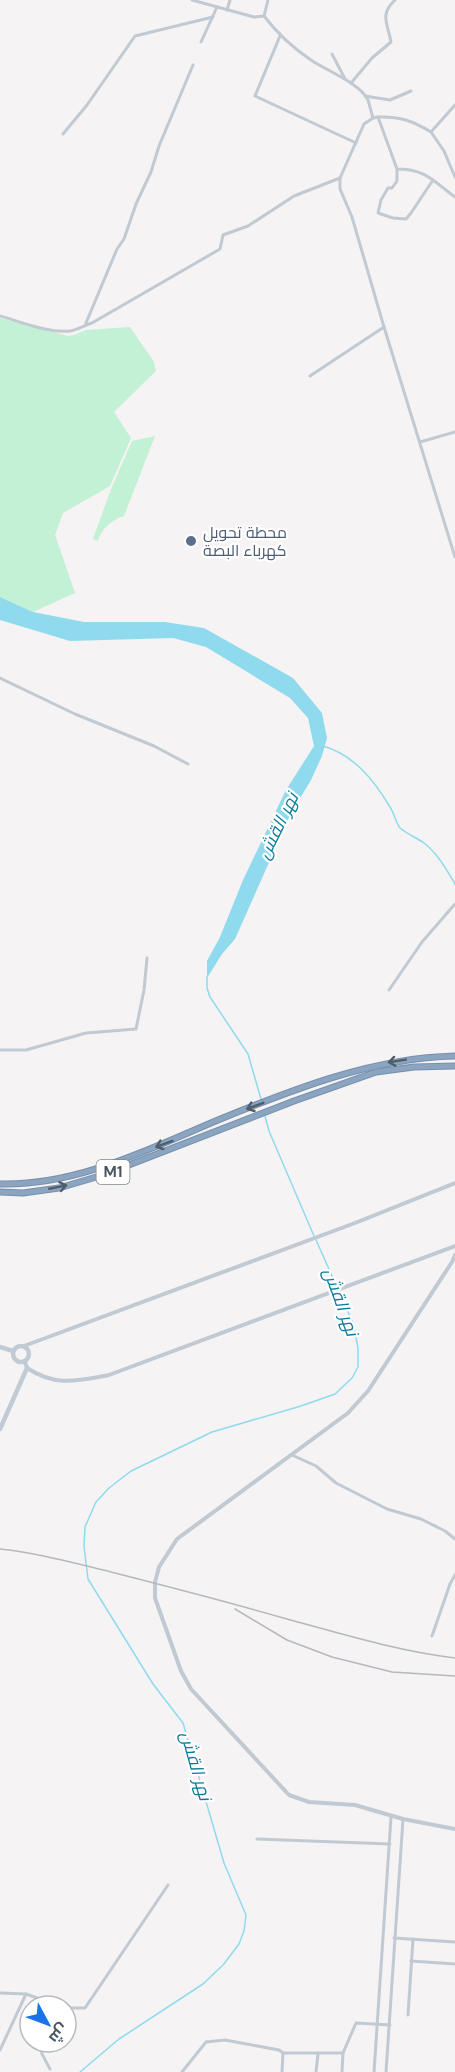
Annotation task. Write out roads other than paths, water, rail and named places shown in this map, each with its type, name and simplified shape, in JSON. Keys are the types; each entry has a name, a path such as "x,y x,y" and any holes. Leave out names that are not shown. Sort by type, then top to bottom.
{"highway":[{"name":"M1","path":"0,1184 36,1182 81,1173 172,1140 292,1091 370,1065 426,1057 455,1056"},
{"name":"M1","path":"0,1192 23,1193 59,1188 103,1176 294,1101 376,1072 414,1067 455,1066"}],"main road":[{"path":"24,1346 29,1352 29,1358 19,1363 14,1360 13,1351 16,1347 24,1346"},
{"path":"0,1347 13,1351"},
{"path":"0,1428 27,1368"}],"street":[{"path":"192,0 254,17 264,16"},
{"path":"227,10 230,0"},
{"path":"264,16 268,0"},
{"path":"351,83 372,58 391,42 385,18 388,6 395,0"},
{"path":"201,42 218,7"},
{"path":"264,16 280,36 311,60 351,83 365,96 373,118"},
{"path":"63,134 87,105 135,36 213,17"},
{"path":"280,36 255,96 356,143"},
{"path":"332,54 346,80"},
{"path":"86,324 117,249 124,239 193,65"},
{"path":"365,96 390,100 411,92"},
{"path":"431,132 455,105"},
{"path":"455,177 444,151 431,132 413,121 394,116 373,118 364,123 340,178 340,189 352,217 455,556"},
{"path":"378,117 398,169 397,181 392,188 388,188 381,200 378,213 383,216 406,219 433,180"},
{"path":"398,169 415,169 455,197"},
{"path":"0,316 51,330 72,331 92,323 220,249 223,235 248,226 294,196 340,178"},
{"path":"310,376 384,327"},
{"path":"420,442 455,432"},
{"path":"0,678 75,714 154,746 188,764"},
{"path":"389,990 422,942 455,904"},
{"path":"0,1050 26,1050 86,1033 136,1029 144,990 147,958"},
{"path":"24,1346 455,1183"},
{"path":"25,1362 27,1368 41,1378 54,1381 109,1375 455,1246"},
{"path":"455,1255 442,1279 368,1391 348,1413 177,1539 159,1567 155,1582 155,1598 180,1671 191,1689 289,1795 309,1802 355,1806 403,1820 455,1829"},
{"path":"292,1455 315,1466 336,1484 387,1509 421,1519 445,1531 455,1539"},
{"path":"432,1636 455,1575"},
{"path":"374,2072 391,1817"},
{"path":"386,2072 403,1820"},
{"path":"257,1839 390,1844"},
{"path":"78,2008 85,2008 168,1885"},
{"path":"394,1938 455,1942"},
{"path":"408,2015 413,1939"},
{"path":"411,1961 455,1964"},
{"path":"0,1993 26,1994"},
{"path":"0,2050 18,2011"},
{"path":"342,2072 343,2053 356,2023 390,2025"},
{"path":"182,2072 206,2042 225,2040 279,2050 283,2053 343,2053"},
{"path":"282,2072 283,2053"},
{"path":"42,2054 50,2069"},
{"path":"316,2072 318,2054"}],"water":[{"path":"0,597 33,612 84,622 165,622 204,628 293,678 322,713 327,738 322,756 290,815 235,939 222,954 207,978 207,961 220,937 243,880 286,790 314,746 308,718 290,698 206,647 173,638 70,641 0,620"}],"waterway":[{"path":"323,746 354,762 370,778 384,797 400,828 429,847 455,884"},
{"name":"نهر القش","path":"207,977 210,997 248,1054 261,1099"},
{"name":"نهر القش","path":"265,1116 269,1131 314,1236"},
{"name":"نهر القش","path":"80,2072 119,2039 203,1984 223,1965 239,1944 244,1931 246,1915 224,1863 183,1723 153,1684 88,1579 84,1546 85,1527 96,1502 109,1488 131,1471 212,1432 335,1394 352,1378 358,1367 358,1348 353,1323 316,1240"}],"railway":[{"path":"0,1549 70,1562 370,1642 455,1658"},
{"path":"235,1609 287,1640 332,1657 392,1672 455,1676"}],"place":[{"name":"محطة تحويل كهرباء البصة","path":"191,541"}]}
